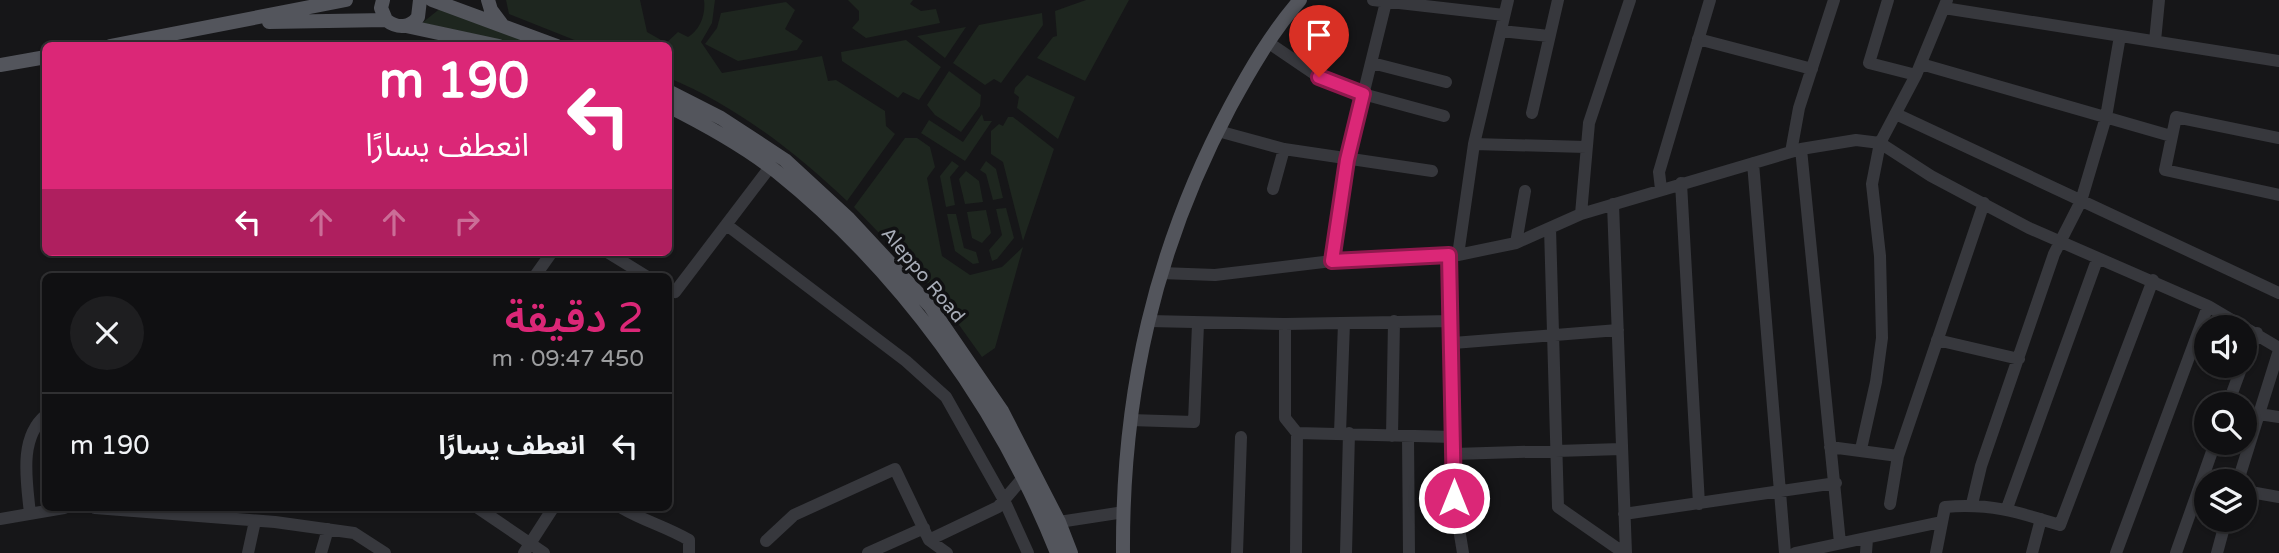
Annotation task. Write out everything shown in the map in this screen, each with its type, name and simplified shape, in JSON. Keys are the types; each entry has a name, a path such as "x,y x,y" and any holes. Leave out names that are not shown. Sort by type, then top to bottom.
{"main road":[{"path":"132,42 346,0"},
{"path":"383,0 382,8 386,20"},
{"path":"488,0 491,10 503,27"},
{"path":"1123,553 1130,421 1149,321 1177,219 1218,131 1269,43 1300,0"},
{"path":"406,26 415,21 420,6 436,1 546,42"},
{"path":"236,23 386,20 396,26 480,42"},
{"path":"0,65 42,58"},
{"name":"Aleppo Road","path":"672,93 720,118 785,160 849,219 930,306 1002,411 1059,522 1071,553"},
{"name":"Aleppo Road","path":"672,108 714,130 770,167 839,229 919,315 990,418 1057,553"}],"street":[{"path":"1463,553 1454,498 1453,255 1508,0"},
{"path":"1532,113 1558,0"},
{"path":"1581,214 1589,123 1630,0"},
{"path":"1661,189 1659,172 1710,0"},
{"path":"1834,0 1799,108 1796,151 1836,483 1840,543"},
{"path":"1888,0 1869,63 1919,70 2171,136"},
{"path":"2155,41 2159,0"},
{"path":"1332,261 1347,160 1372,64 1380,1 1504,15"},
{"path":"1861,449 1876,382 1882,338 1880,256 1872,184 1880,144 1919,70 1946,4 2120,36 2279,61"},
{"path":"1501,31 1549,36"},
{"path":"1972,504 1981,466 2054,254 2062,244 2081,201 2106,117 2120,36"},
{"path":"1698,39 1812,69"},
{"path":"1269,43 1319,77 1363,94 1444,116"},
{"path":"1372,64 1446,82"},
{"path":"1896,114 2279,293"},
{"path":"2279,138 2176,117 2165,170 2279,195"},
{"path":"1218,131 1284,149 1432,171"},
{"path":"1161,273 1215,275 1332,261 1453,255 1516,243 1581,214 1661,189 1796,151 1856,140 1880,144 1931,176 2062,244 2153,280 2224,315"},
{"path":"1475,144 1586,146"},
{"path":"1273,189 1284,149"},
{"path":"1752,163 1784,553"},
{"path":"672,290 676,292 770,167"},
{"path":"1681,183 1699,505"},
{"path":"1516,243 1525,191"},
{"path":"1890,504 1898,456 1984,203"},
{"path":"1613,204 1625,553"},
{"path":"728,226 906,362 946,397 1004,500 1028,553"},
{"path":"1550,228 1558,507 1625,553"},
{"path":"537,273 549,256"},
{"path":"614,256 641,273"},
{"path":"2007,508 2098,260"},
{"path":"1936,553 1945,507 1972,504 2007,508 2060,525 2153,280"},
{"path":"2116,553 2208,306"},
{"path":"1149,321 1286,324 1452,321"},
{"path":"1392,436 1394,321"},
{"path":"1344,323 1346,553"},
{"path":"1130,421 1194,422 1198,324"},
{"path":"1286,324 1285,418 1297,433 1296,553"},
{"path":"1453,343 1618,330"},
{"path":"2242,469 2279,349 2257,333"},
{"path":"1937,340 2019,359"},
{"path":"2259,414 2279,417"},
{"path":"30,514 27,453 33,432 42,420"},
{"path":"1297,433 1454,437"},
{"path":"1408,437 1409,553"},
{"path":"1237,553 1241,438"},
{"path":"1830,447 1898,456"},
{"path":"1454,454 1621,449"},
{"path":"2176,553 2211,455"},
{"path":"766,541 794,515 895,469 927,534 947,553"},
{"path":"868,553 998,507 1022,479"},
{"path":"1624,514 1779,494 1836,483"},
{"path":"2257,493 2279,497"},
{"path":"0,519 47,511"},
{"path":"173,511 354,533 386,553"},
{"path":"482,511 528,547 544,553"},
{"path":"528,547 552,511"},
{"path":"627,511 647,523 670,529 689,540 690,553"},
{"path":"1059,522 1124,512"},
{"path":"2032,553 2041,519"},
{"path":"248,553 255,521"},
{"path":"1795,553 1941,522"},
{"path":"321,553 328,529"},
{"path":"2217,553 2223,532"},
{"path":"1866,553 1867,538"}],"shaded area":[{"path":"506,0 640,0 647,32 661,40 579,42 509,14"},
{"path":"704,0 715,0 712,23 701,42 722,73 822,56 828,81 836,80 885,111 886,126 895,134 847,201 763,131 718,102 672,79 672,42 667,42 678,32 688,37 696,30 703,16"},
{"path":"848,0 913,0 910,4 921,11 936,9 940,23 866,38 852,28 859,20 859,11"},
{"path":"1086,0 1129,0 1085,81 1037,58 1053,37 1057,36 1055,11"},
{"path":"786,2 795,10 785,29 803,41 797,50 738,61 705,44 717,28 721,13"},
{"path":"442,7 538,42 509,42 422,23"},
{"path":"1042,13 1043,25 1001,83 994,79 985,85 953,63 979,25"},
{"path":"966,27 945,58 917,36"},
{"path":"906,40 941,67 919,100 903,92 898,98 842,61 841,52"},
{"path":"949,71 981,95 980,106 961,132 935,115 927,105"},
{"path":"1027,75 1075,97 1058,139 1017,108 1019,97 1014,93 1015,88"},
{"path":"982,114 984,121 992,121 965,161 921,133 929,120 963,142"},
{"path":"1008,117 1013,117 1054,149 1023,241 1003,162 991,154 991,131 999,124 1003,126"},
{"path":"905,138 917,138 930,147 935,167 927,178 942,256 970,275 1002,267 1023,247 995,348 982,357 934,290 854,207"},
{"path":"952,161 959,166 950,177 955,205 946,207 940,176"},
{"path":"986,161 996,169 1003,198 993,200 986,174 980,170"},
{"path":"966,171 979,181 983,202 965,204 959,179"},
{"path":"1006,208 1014,238 997,259 992,261 989,250 1002,235 996,209"},
{"path":"986,210 991,233 982,243 972,238 967,212"},
{"path":"947,214 956,214 964,248 976,252 979,263 973,264 955,251"}],"route":[{"path":"1319,77 1363,94 1347,160 1332,261 1449,255 1453,343 1454,498"}]}
